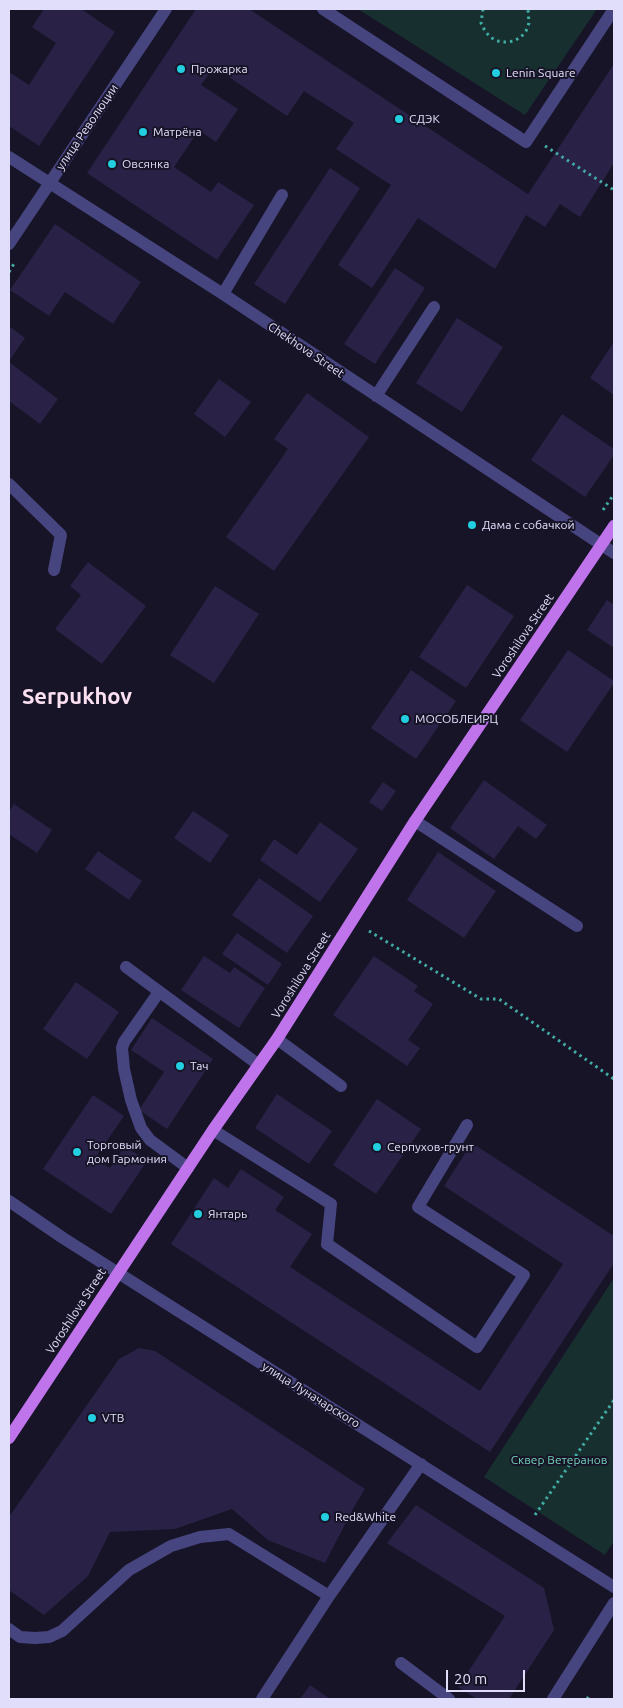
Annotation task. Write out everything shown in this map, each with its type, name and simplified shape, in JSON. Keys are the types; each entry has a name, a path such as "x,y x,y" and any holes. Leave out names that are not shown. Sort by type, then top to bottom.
{"main road":[{"name":"Voroshilova Street","path":"9,1438 213,1130 277,1039 415,821 614,526"}],"street":[{"name":"улица Революции","path":"9,244 166,9"},
{"path":"323,9 526,142 614,9"},
{"name":"Chekhova Street","path":"9,157 223,294 614,554"},
{"path":"223,294 282,195"},
{"path":"376,396 434,307"},
{"path":"9,484 61,535 54,570"},
{"path":"415,821 576,926"},
{"path":"126,968 259,1064"},
{"path":"159,992 124,1042 122,1048 124,1069 131,1100 141,1128 150,1140 188,1168"},
{"path":"277,1039 341,1086"},
{"path":"213,1130 331,1204 327,1244 477,1347 524,1275 418,1206 467,1125"},
{"name":"улица Луначарского","path":"9,1201 118,1273 614,1587"},
{"path":"262,1699 329,1596 421,1464"},
{"path":"9,1629 20,1636 49,1637 62,1631 129,1570 171,1546 200,1537 229,1534 329,1596"},
{"path":"553,1699 614,1603"},
{"path":"401,1663 449,1699"}],"path":[{"path":"483,9 481,15 485,31 490,37 506,42 514,41 526,31 530,24 528,9"},
{"path":"530,136 614,190"},
{"path":"352,920 482,999 500,999 614,1079"},
{"path":"525,1530 614,1400"}],"green space":[{"name":"Lenin Square","path":"358,9 597,9 525,115"},
{"name":"Сквер Ветеранов","path":"614,1278 614,1541 605,1555 484,1477"}],"building":[{"path":"44,9 81,9 115,32 39,146 9,126 9,72 29,85 56,43 32,27"},
{"path":"196,9 249,9 528,194 614,64 614,163 580,217 560,204 545,227 526,215 495,269 418,218 372,288 338,265 391,185 336,149 354,123 304,91 287,116 214,67 201,85 238,109 216,142 199,130 174,167 211,192 218,182 254,205 217,260 87,173"},
{"path":"330,168 360,188 285,304 254,284"},
{"path":"55,224 141,282 113,324 65,292 49,316 10,290"},
{"path":"395,268 425,288 375,364 344,344"},
{"path":"457,318 503,347 462,412 416,383"},
{"path":"9,326 25,338 9,361"},
{"path":"614,342 614,395 590,378"},
{"path":"9,362 58,399 40,424 9,401"},
{"path":"219,379 251,402 225,437 194,414"},
{"path":"307,393 369,437 274,571 226,537 288,449 274,439"},
{"path":"562,414 614,449 614,455 585,497 531,460"},
{"path":"88,562 146,606 102,664 55,629 81,595 70,586"},
{"path":"467,585 514,616 466,688 419,657"},
{"path":"215,586 259,614 214,683 170,655"},
{"path":"607,600 614,605 614,648 587,630"},
{"path":"568,650 614,681 614,683 567,752 520,720"},
{"path":"411,670 456,701 416,759 371,728"},
{"path":"484,780 547,825 536,839 518,826 494,859 450,828"},
{"path":"383,782 396,791 382,811 369,802"},
{"path":"14,804 52,830 37,853 9,834 9,812"},
{"path":"193,811 229,835 210,863 174,838"},
{"path":"320,822 358,849 320,902 260,860 274,839 297,855"},
{"path":"98,851 142,881 129,900 85,869"},
{"path":"438,852 496,891 464,938 407,900"},
{"path":"259,878 313,916 287,953 232,915"},
{"path":"237,933 282,964 268,985 222,954"},
{"path":"204,956 230,973 234,967 265,988 239,1028 181,990"},
{"path":"374,956 418,986 414,991 433,1004 408,1040 420,1048 407,1066 333,1015"},
{"path":"76,982 119,1012 87,1059 43,1029"},
{"path":"152,1018 213,1059 167,1129 139,1110 164,1072 131,1050"},
{"path":"277,1094 332,1131 309,1164 255,1128"},
{"name":"Торговый дом Гармония","path":"93,1095 124,1116 95,1158 110,1168 125,1146 147,1161 111,1214 43,1169"},
{"name":"Серпухов-грунт","path":"377,1099 421,1129 376,1194 333,1165"},
{"path":"472,1143 614,1236 614,1263 490,1452 171,1244 214,1178 228,1188 241,1169 284,1197 275,1210 312,1234 290,1267 480,1391 563,1264 444,1186"},
{"path":"139,1348 155,1351 365,1489 325,1563 268,1540 232,1509 175,1529 110,1532 88,1576 44,1615 9,1590 9,1517 119,1359"},
{"path":"416,1505 544,1588 554,1630 509,1699 477,1699 458,1687 505,1616 387,1543"},
{"path":"310,1685 330,1699 300,1699"}],"place":[{"name":"Прожарка","path":"181,69"},
{"name":"Lenin Square","path":"496,73"},
{"name":"СДЭК","path":"399,119"},
{"name":"Матрёнa","path":"143,132"},
{"name":"Овсянка","path":"112,164"},
{"name":"Дама с собачкой","path":"472,525"},
{"name":"МОСОБЛЕИРЦ","path":"405,719"},
{"name":"Тач","path":"180,1066"},
{"name":"Серпухов-грунт","path":"377,1147"},
{"name":"Торговый дом Гармония","path":"77,1152"},
{"name":"Янтарь","path":"198,1214"},
{"name":"VTB","path":"92,1418"},
{"name":"Red&White","path":"325,1517"}],"district":[{"name":"Serpukhov","path":"77,697"}]}
